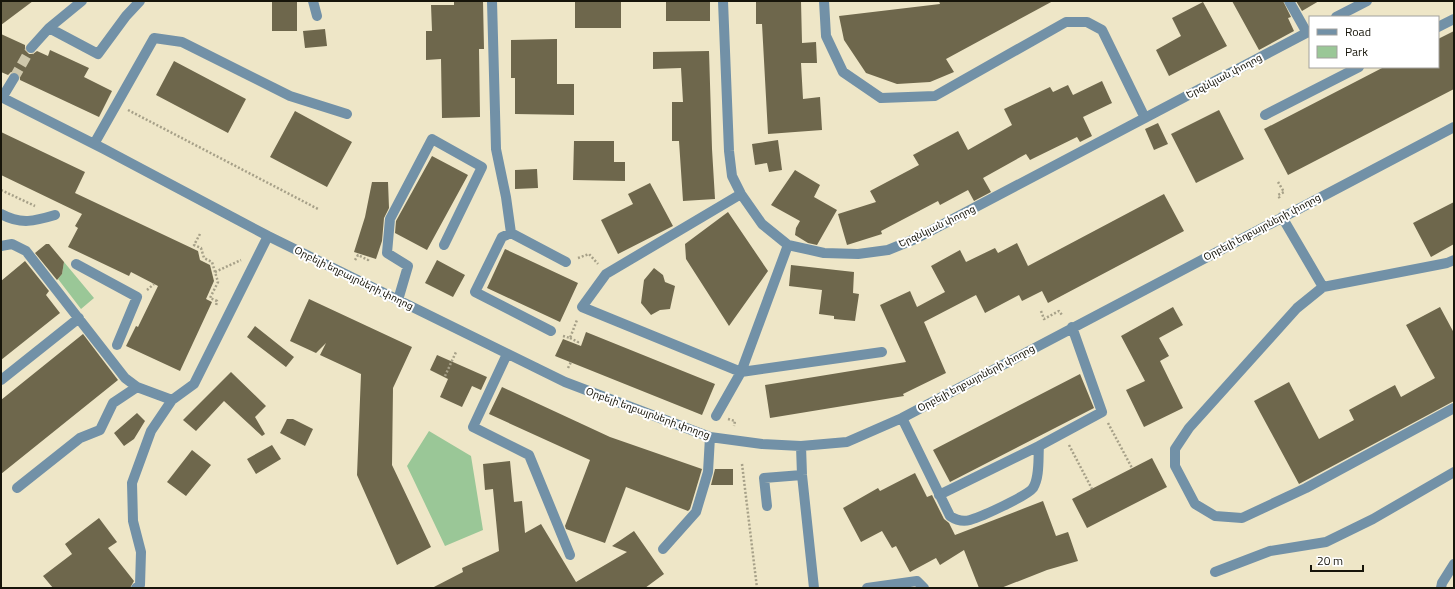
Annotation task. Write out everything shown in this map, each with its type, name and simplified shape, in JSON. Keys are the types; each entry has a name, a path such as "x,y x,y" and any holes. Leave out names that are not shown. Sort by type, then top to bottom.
{"street":[{"path":"31,48 49,28 82,1"},
{"path":"49,28 98,54 126,16 140,1"},
{"path":"313,1 317,16"},
{"path":"492,1 496,148 512,233"},
{"name":"Երզնկյան փողոց","path":"723,1 729,150 732,176 741,194 762,224 788,245 824,253 858,254 888,250 915,239 1308,32"},
{"path":"824,1 826,36 843,72 881,98 935,96 1066,22 1087,22 1102,30 1145,118"},
{"path":"1289,1 1308,32"},
{"path":"1338,16 1367,1"},
{"path":"1439,26 1454,19"},
{"path":"94,144 154,38 182,42 290,96 347,114"},
{"path":"1265,115 1358,68"},
{"path":"2,97 14,78"},
{"name":"Օրբելի եղբայրների փողոց","path":"2,97 268,236 565,382 710,437 762,444 801,446 847,442 902,418 1072,327 1454,127"},
{"path":"398,300 408,266 387,253 390,219 432,139 482,167 444,245"},
{"path":"741,194 606,274 582,307 741,372 882,352"},
{"path":"1,214 11,219 33,222 55,215"},
{"path":"1282,217 1323,287"},
{"path":"512,233 566,262"},
{"path":"512,233 502,237 475,292 551,331"},
{"path":"136,588 140,585 141,552 133,522 132,483 151,432 172,400 194,384 268,236"},
{"path":"1,246 12,244 26,251 126,378 137,387 172,400"},
{"path":"716,416 741,372 788,245"},
{"path":"1454,260 1447,263 1323,287 1297,308 1258,349 1189,428 1175,449 1175,466 1195,504 1215,516 1242,518 1306,488 1454,408"},
{"path":"76,264 137,297 117,345"},
{"path":"1,380 79,318"},
{"path":"939,495 1063,434 1102,412 1072,327"},
{"path":"508,354 473,427 529,455 570,555"},
{"path":"17,488 80,438 100,430 113,403 137,387"},
{"path":"902,418 950,516 956,520 970,520 1024,496 1033,488 1037,472 1039,446"},
{"path":"663,549 696,512 708,472 710,437"},
{"path":"801,446 802,475 814,588"},
{"path":"1215,572 1270,551 1326,542 1373,519 1454,472"},
{"path":"767,506 764,478 802,475"},
{"path":"1440,588 1454,564"},
{"path":"867,588 917,582 924,588"}],"path":[{"path":"117,104 318,209"},
{"path":"1278,182 1284,192 1278,195 1280,199"},
{"path":"1,190 55,215"},
{"path":"200,234 194,245 201,248 204,258 212,262 218,282 210,298 217,301 216,309"},
{"path":"355,260 358,255 368,260 369,257"},
{"path":"215,272 247,258"},
{"path":"570,338 582,307"},
{"path":"1041,312 1044,319 1059,311 1062,315"},
{"path":"551,331 578,342 577,345"},
{"path":"445,376 456,352"},
{"path":"568,368 570,362"},
{"path":"1102,412 1132,468"},
{"path":"1063,434 1092,489"},
{"path":"742,464 757,588"}],"green space":[{"path":"64,262 94,298 81,309 58,279 62,274"},
{"path":"429,431 471,456 483,530 445,546 407,466"}],"building":[{"path":"1,1 33,1 1,25"},
{"path":"272,1 297,1 297,31 272,31"},
{"path":"454,1 483,1 484,49 479,49 480,117 442,118 441,59 426,60 426,31 432,31 431,5 454,5"},
{"path":"575,1 621,1 621,28 575,28"},
{"path":"666,1 710,1 710,21 666,21"},
{"path":"756,1 801,1 802,43 816,42 817,63 801,63 803,99 820,97 822,130 768,134 762,24 756,24"},
{"path":"939,1 1053,1 946,59 954,72 930,82 897,84 866,73 844,40 839,16 940,4"},
{"path":"1232,1 1283,1 1291,17 1288,18 1294,31 1259,50"},
{"path":"1296,1 1319,1 1302,11"},
{"path":"1203,2 1227,46 1169,76 1156,50 1181,36 1172,18"},
{"path":"325,29 327,46 305,48 303,31"},
{"path":"1454,31 1454,89 1288,175 1264,129 1382,68 1439,68 1439,38"},
{"path":"1,34 25,45 25,50 29,54 33,54 37,51 48,56 50,50 89,68 84,77 112,91 99,117 20,80 20,75 17,72 11,72 8,75 1,72"},
{"path":"557,39 557,84 574,84 574,115 515,114 515,78 511,78 511,40"},
{"path":"709,51 715,199 683,201 679,141 672,141 672,102 683,102 681,68 653,69 653,52"},
{"path":"174,61 246,99 228,133 156,95"},
{"path":"1102,81 1112,103 1083,117 1092,136 1080,142 1077,137 1030,160 1026,154 983,178 991,192 974,201 968,190 940,205 938,201 881,231 882,234 847,245 838,214 876,202 870,191 919,165 913,155 958,131 968,150 1012,125 1004,109 1050,87 1053,92 1068,85 1073,95"},
{"path":"1219,110 1244,159 1196,183 1171,134"},
{"path":"295,111 352,142 327,187 270,157"},
{"path":"1158,123 1168,144 1154,150 1145,129"},
{"path":"1,132 85,172 75,193 198,251 200,260 210,265 214,281 206,299 212,302 180,371 126,346 136,326 138,327 158,286 131,272 129,276 68,247 78,228 75,226 82,214 1,175"},
{"path":"778,140 782,170 769,172 767,163 755,165 752,144"},
{"path":"574,141 614,141 614,162 625,162 625,181 573,180"},
{"path":"432,156 468,175 427,250 395,233 396,221"},
{"path":"537,169 538,188 515,189 515,170"},
{"path":"795,170 820,185 814,197 837,210 817,245 808,243 795,235 796,228 800,221 771,205"},
{"path":"372,182 388,182 389,208 384,218 382,241 376,259 354,252 365,217"},
{"path":"650,183 673,226 618,254 601,220 633,204 628,194"},
{"path":"1164,194 1184,231 1048,303 1042,291 1022,301 1019,295 985,313 976,295 924,322 946,373 903,394 904,396 770,418 765,385 906,362 880,305 910,291 917,307 945,292 931,266 960,250 966,262 995,248 998,253 1017,243 1028,266"},
{"path":"1454,202 1454,244 1431,257 1413,223"},
{"path":"728,212 768,271 729,326 686,259 685,244"},
{"path":"46,244 49,244 64,262 62,274 57,280 35,253"},
{"path":"505,249 578,283 560,322 487,288"},
{"path":"437,260 465,275 453,297 425,283"},
{"path":"25,261 49,291 46,295 60,313 1,360 1,281"},
{"path":"791,265 854,272 853,293 859,294 855,321 834,319 834,316 819,314 822,290 789,286"},
{"path":"654,268 663,275 665,282 675,286 670,309 660,310 651,315 641,303 644,280"},
{"path":"309,299 412,347 393,388 392,465 431,547 397,565 357,475 361,374 320,355 326,343 316,353 290,341"},
{"path":"1173,307 1183,325 1159,338 1169,356 1160,361 1183,408 1144,427 1126,390 1145,381 1121,336"},
{"path":"1440,307 1454,333 1454,401 1299,484 1254,401 1289,382 1319,439 1354,420 1349,410 1395,385 1401,397 1435,378 1406,325"},
{"path":"255,326 294,357 286,367 247,337"},
{"path":"586,332 715,384 702,415 555,356 563,339 581,346"},
{"path":"83,334 118,380 1,474 1,400"},
{"path":"437,355 487,377 481,390 472,386 462,407 440,397 448,379 430,370"},
{"path":"231,372 266,406 255,417 265,434 262,436 224,401 196,431 183,420"},
{"path":"1080,374 1094,408 950,482 933,450"},
{"path":"502,387 610,437 702,469 690,509 688,511 626,487 605,543 566,529 565,526 590,460 489,414"},
{"path":"137,413 145,421 134,439 124,446 114,433"},
{"path":"287,419 293,419 313,429 305,446 280,433"},
{"path":"272,445 281,459 256,474 247,459"},
{"path":"192,450 211,465 186,496 167,482"},
{"path":"1152,458 1167,487 1087,528 1072,499"},
{"path":"510,461 514,502 522,501 525,533 541,524 576,582 627,552 612,546 634,531 664,574 645,588 432,588 463,572 462,568 499,551 493,489 485,490 483,464"},
{"path":"715,469 733,469 733,485 711,485"},
{"path":"915,473 927,497 932,495 944,519 949,523 955,535 1043,501 1056,536 1068,532 1078,561 1047,570 1001,588 979,588 964,550 940,565 936,558 910,572 896,546 892,548 882,531 861,542 843,508 878,488 880,491"},
{"path":"99,518 117,542 108,548 134,581 130,588 53,588 43,576 72,554 65,544"}],"tunnel":[{"path":"14,78 31,48"}]}
